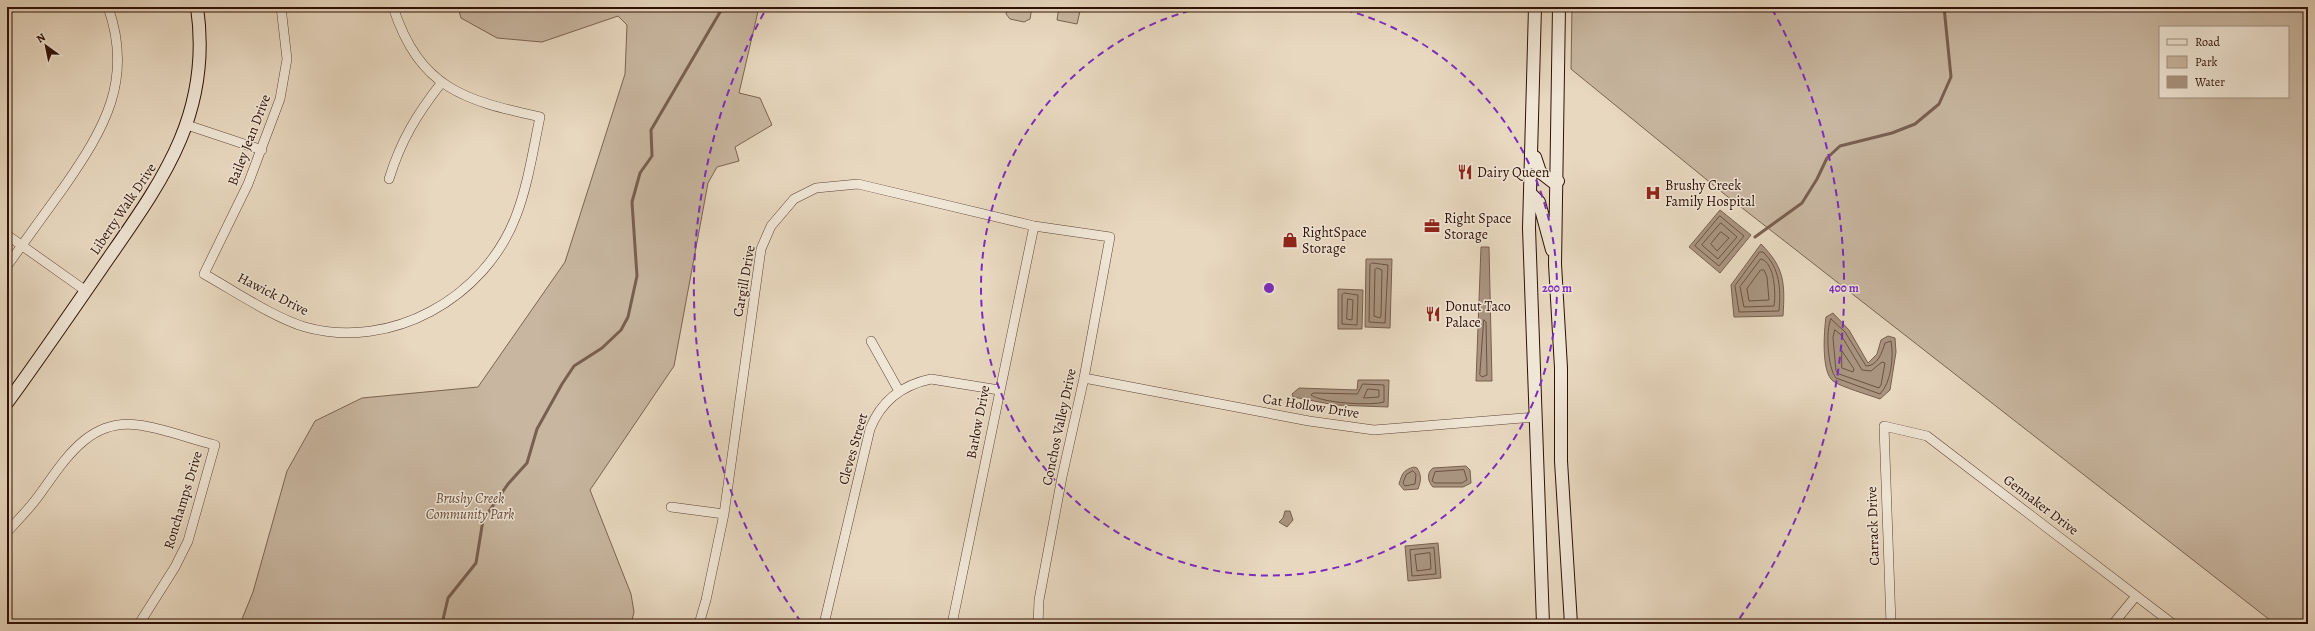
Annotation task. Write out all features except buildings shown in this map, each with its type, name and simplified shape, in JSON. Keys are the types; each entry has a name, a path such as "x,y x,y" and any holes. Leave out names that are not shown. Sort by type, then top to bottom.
{"main road":[{"name":"Liberty Walk Drive","path":"7,403 86,291 165,174 187,125 196,89 199,21 197,7"},
{"path":"1535,7 1530,192 1531,310 1543,624"},
{"path":"1559,7 1558,181 1555,264 1561,368 1561,461 1571,624"},
{"path":"1532,146 1540,172 1553,182 1558,181"},
{"path":"1530,192 1539,202 1555,264"}],"street":[{"path":"7,266 92,147 107,118 115,87 118,55 113,22 108,7"},
{"name":"Bailey Jean Drive","path":"204,274 248,184 279,105 286,67 286,42 281,7"},
{"path":"389,179 397,150 406,133 442,82 418,59 401,29 393,7"},
{"name":"Hawick Drive","path":"204,274 290,321 319,330 350,333 399,324 431,312 451,300 472,282 492,258 508,233 521,201 540,117 479,102 463,96 442,82"},
{"path":"187,125 262,150"},
{"name":"Cargill Drive","path":"699,624 706,600 724,514 761,249 771,226 794,199 816,188 858,184 1034,226 1110,237"},
{"name":"Barlow Drive","path":"952,623 1034,226"},
{"path":"7,235 86,291"},
{"name":"Conchos Valley Drive","path":"1038,624 1040,592 1084,378 1110,237"},
{"path":"870,341 899,391"},
{"name":"Cat Hollow Drive","path":"1084,378 1294,418 1374,430 1536,417"},
{"name":"Cleves Street","path":"824,624 870,429 875,415 884,403 899,391 921,381 931,379 999,390"},
{"name":"Ronchamps Drive","path":"7,532 37,498 68,454 95,433 115,426 137,425 215,445 188,541 176,567 139,624"},
{"name":"Gennaker Drive","path":"1884,426 1927,436 2173,624"},
{"name":"Carrack Drive","path":"1884,426 1891,624"},
{"path":"671,507 724,514"},
{"path":"2113,624 2136,596"},
{"path":"952,623 962,624"}],"green space":[{"name":"Brushy Creek Community Park","path":"458,7 759,7 739,93 760,98 772,125 735,147 739,161 717,167 708,183 674,366 590,490 631,594 634,612 631,624 240,624 253,592 287,471 315,421 362,398 478,387 565,262 625,74 627,25 618,16 542,42 497,38 461,18"},
{"path":"1008,7 1032,7 1030,19 1024,22 1010,19 1006,14"},
{"path":"1059,7 1081,7 1077,24 1057,20"},
{"path":"1572,7 2308,7 2308,624 2275,624 1723,193 1571,69"}],"water":[{"path":"1720,210 1751,235 1720,273 1689,247"},
{"path":"1761,244 1775,261 1782,277 1784,295 1783,316 1734,317 1731,285"},
{"path":"1481,247 1489,247 1492,381 1476,381"},
{"path":"1366,259 1392,259 1390,328 1365,327"},
{"path":"1338,289 1363,290 1362,329 1338,329"},
{"path":"1833,313 1849,330 1868,363 1877,354 1881,340 1888,336 1895,338 1896,352 1890,390 1880,399 1842,386 1833,381 1829,376 1824,351 1825,332 1826,317"},
{"path":"1358,380 1389,380 1388,407 1335,405 1293,397 1292,394 1299,388 1357,390"},
{"path":"1466,466 1470,470 1471,483 1463,487 1433,487 1428,478 1429,472 1433,468"},
{"path":"1414,467 1419,471 1420,476 1418,489 1404,490 1399,484 1401,478 1405,471"},
{"path":"1285,511 1290,511 1293,520 1287,527 1279,522 1283,518"},
{"path":"1438,543 1441,578 1408,581 1405,546"}],"waterway":[{"path":"442,624 448,598 476,563 483,520 508,484 527,463 537,429 562,384 574,366 602,348 621,330 628,317 637,276 632,202 640,173 652,156 651,130 723,7"},
{"path":"1755,237 1802,203 1817,179 1827,158 1840,146 1892,133 1915,124 1939,104 1951,77 1944,7"}],"place":[{"name":"Dairy Queen","path":"1465,172"},
{"name":"Brushy Creek Family Hospital","path":"1653,193"},
{"name":"Right Space Storage","path":"1432,226"},
{"name":"RightSpace Storage","path":"1290,240"},
{"name":"Donut Taco Palace","path":"1433,314"}]}
